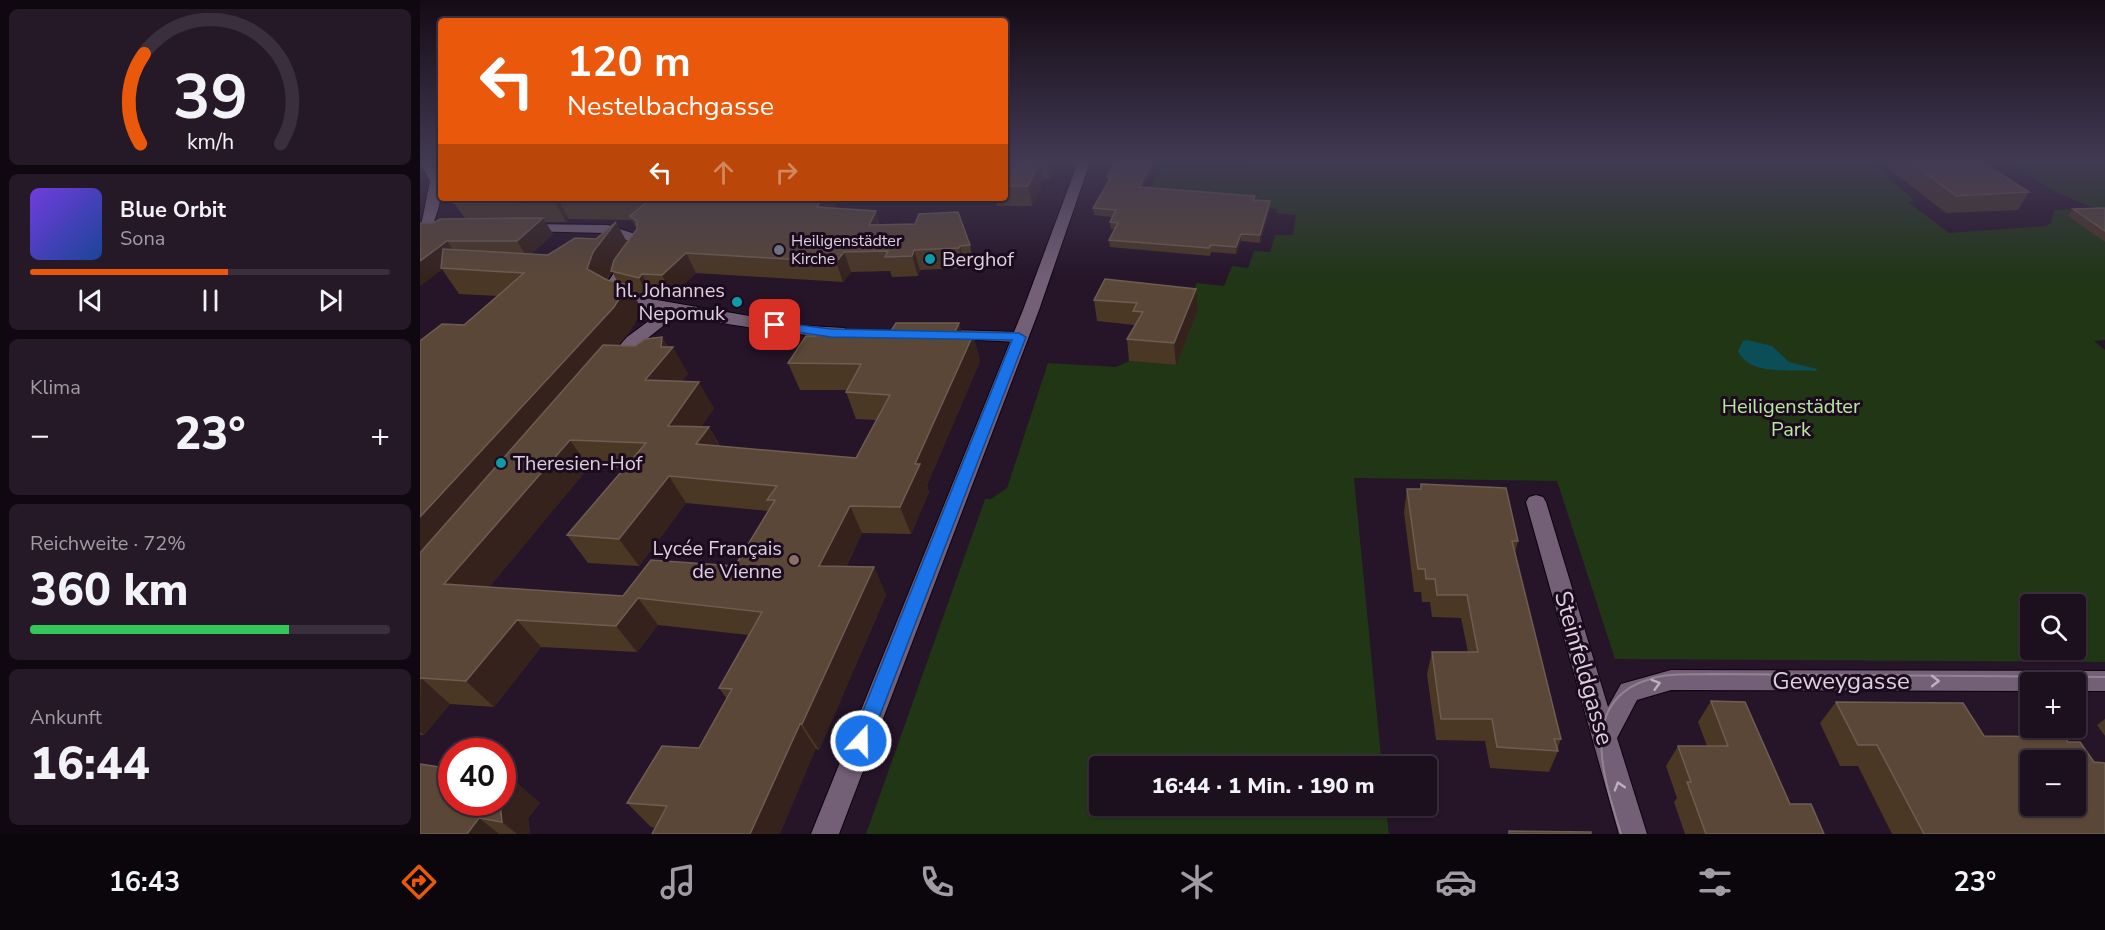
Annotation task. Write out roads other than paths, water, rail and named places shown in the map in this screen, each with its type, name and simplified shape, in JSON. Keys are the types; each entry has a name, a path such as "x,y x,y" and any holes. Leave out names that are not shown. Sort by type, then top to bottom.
{"street":[{"path":"427,229 433,201"},
{"path":"825,834 1019,337 1070,201"},
{"path":"514,228 594,228 630,235 639,242 638,248 616,279 612,294 628,301 807,331 859,333"},
{"path":"600,379 633,341 674,310"},
{"path":"927,335 1019,337"},
{"name":"Steinfeldgasse","path":"1536,502 1633,834"},
{"name":"Geweygasse","path":"1605,737 1629,692 1671,680 2105,681"}],"tram line":[{"path":"1621,834 1603,767 1601,745 1604,724 1612,705 1627,690 1650,679 1672,675 1710,674 2105,677"}],"place":[{"name":"Heiligenstädter Kirche","path":"779,250"},
{"name":"Berghof","path":"930,259"},
{"name":"hl. Johannes Nepomuk","path":"737,302"},
{"name":"Theresien-Hof","path":"501,463"},
{"name":"Lycée Français de Vienne","path":"794,560"}],"park label":[{"name":"Heiligenstädter Park","path":"1791,418"}]}
